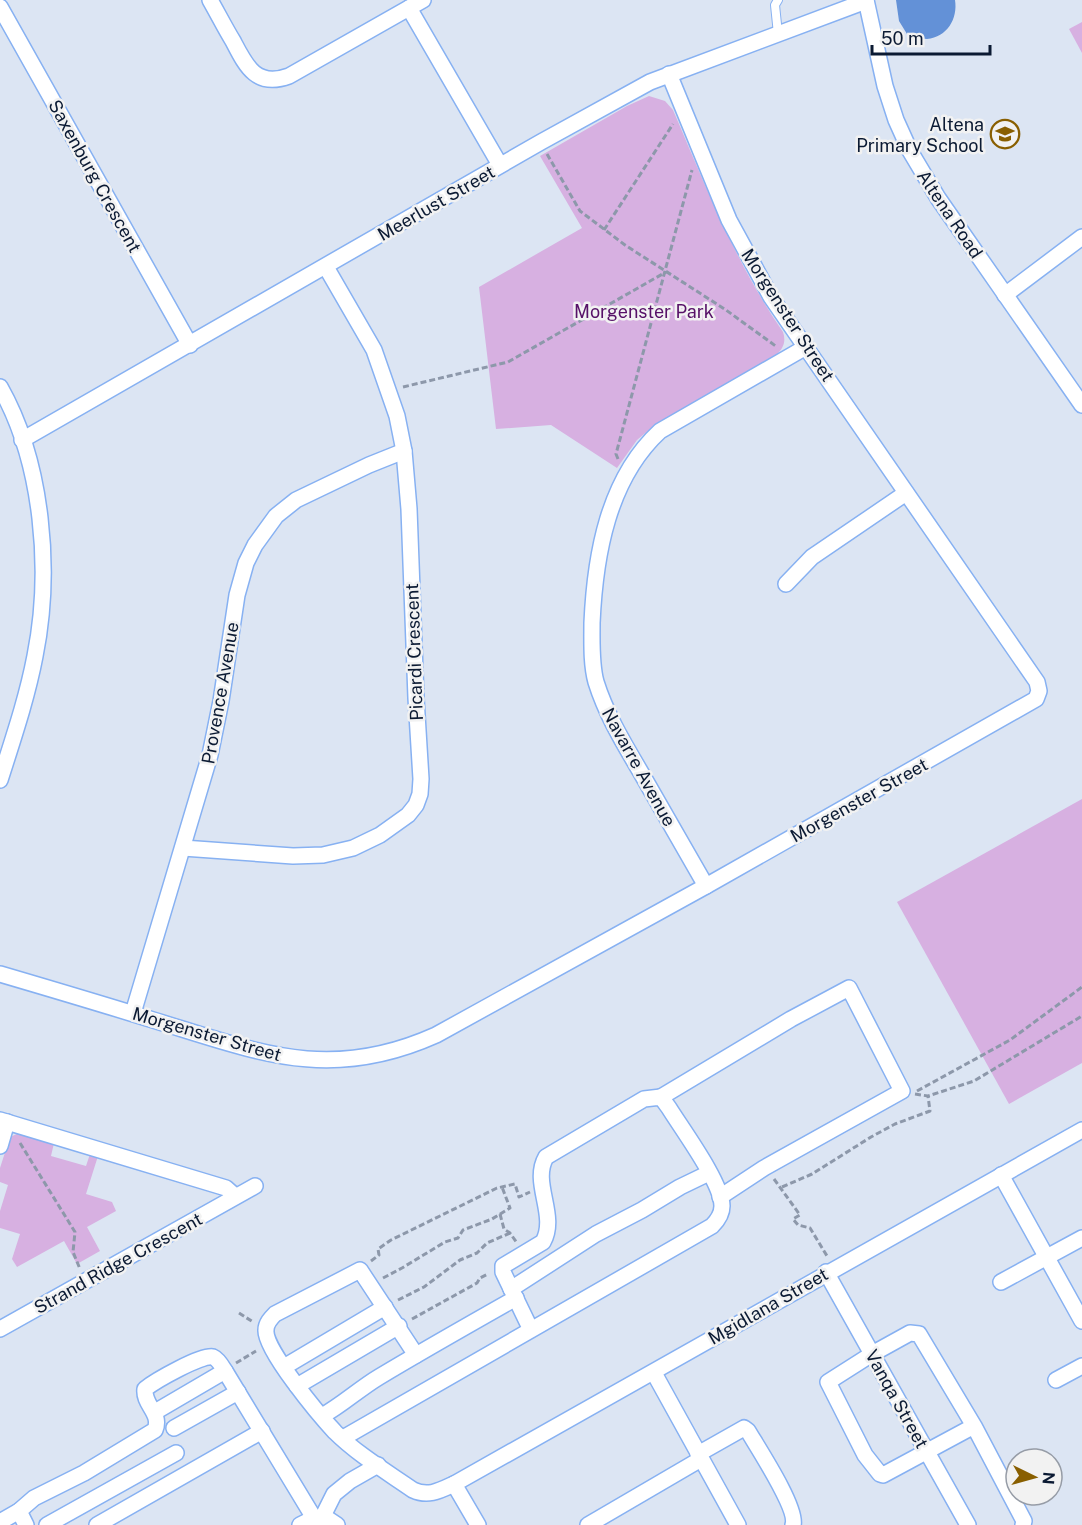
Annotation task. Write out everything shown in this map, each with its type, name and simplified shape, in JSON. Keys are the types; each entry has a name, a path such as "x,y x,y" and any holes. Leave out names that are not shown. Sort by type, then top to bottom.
{"street":[{"path":"210,0 247,67 259,76 274,79 289,76 423,0"},
{"name":"Meerlust Street","path":"22,440 500,165 650,82 866,0"},
{"name":"Altena Road","path":"866,0 885,86 902,136 938,198 1082,405"},
{"name":"Saxenburg Crescent","path":"0,7 190,345"},
{"path":"409,8 500,165"},
{"name":"Morgenster Street","path":"0,974 285,1057 330,1061 376,1056 417,1044 436,1035 706,886 1034,701 1038,696 1037,682 771,297 729,220 669,74"},
{"path":"1005,295 1082,237"},
{"name":"Picardi Crescent","path":"183,848 293,856 323,855 353,848 380,835 400,822 416,805 420,794 409,509 404,451 398,416 374,350 326,267"},
{"name":"Navarre Avenue","path":"706,886 608,715 595,679 592,640 593,606 599,551 608,518 623,481 635,458 646,444 660,431 806,347"},
{"path":"0,387 7,399 30,467 40,523 43,589 36,654 0,780"},
{"name":"Provence Avenue","path":"132,1013 183,848 215,734 237,595 246,563 255,544 276,516 296,500 404,451"},
{"path":"786,584 812,557 906,494"},
{"path":"531,1330 503,1272 503,1266 543,1242 546,1236 547,1209 540,1167 546,1157 644,1099 661,1097 791,1019 849,988 902,1091 764,1168 720,1197"},
{"path":"343,1438 712,1226 721,1213 720,1197 709,1173 661,1097"},
{"path":"0,1146 4,1121 225,1188 235,1196"},
{"name":"Mgidlana Street","path":"378,1465 421,1494 439,1492 654,1373 826,1272 1082,1130"},
{"path":"322,1416 341,1405 354,1392 514,1293 596,1234 709,1173"},
{"path":"1001,1175 1082,1321"},
{"name":"Strand Ridge Crescent","path":"0,1329 255,1186"},
{"path":"1001,1282 1082,1238"},
{"path":"318,1518 334,1494 350,1480 378,1465 343,1438 297,1386 267,1337 268,1322 274,1314 356,1270 360,1270 416,1355"},
{"name":"Vanqa Street","path":"826,1272 968,1525"},
{"path":"284,1367 385,1307"},
{"path":"297,1386 399,1326"},
{"path":"974,1426 883,1475 865,1455 828,1382 910,1333 919,1334 974,1426 1024,1521 1023,1525"},
{"path":"0,1522 19,1511 34,1498 84,1473 155,1430 157,1422 155,1412 144,1392 150,1385 204,1358 216,1358 318,1518"},
{"path":"1056,1380 1082,1366"},
{"path":"155,1412 225,1371"},
{"path":"654,1373 738,1525"},
{"path":"174,1428 238,1392"},
{"path":"588,1525 744,1428 777,1480 794,1516 793,1525"},
{"path":"97,1525 262,1431"},
{"path":"47,1525 176,1454"},
{"path":"454,1484 478,1525"},
{"path":"19,1511 26,1525"},
{"path":"300,1525 318,1518 328,1519 338,1525"}],"lane":[{"path":"777,34 775,6 778,0"}],"path":[{"path":"604,230 683,110"},
{"path":"541,142 580,211 604,230 726,310 779,348 785,360"},
{"path":"623,481 616,454 693,168 703,159"},
{"path":"389,390 508,362 666,272"},
{"path":"1082,987 1010,1040 913,1093 928,1096 974,1081 1082,1016"},
{"path":"782,1187 812,1174 895,1124 930,1111 928,1096"},
{"path":"4,1121 75,1232 73,1252 80,1269 91,1278"},
{"path":"764,1168 782,1187 800,1215 793,1219 798,1225 810,1228 828,1256 826,1272"},
{"path":"360,1270 379,1255 378,1249 391,1239 502,1187 515,1184 519,1197 543,1187"},
{"path":"370,1283 402,1268 445,1242 458,1238 463,1230 510,1208 502,1187"},
{"path":"500,1214 504,1229 510,1233 523,1254"},
{"path":"385,1307 424,1287 460,1260 477,1253 493,1239 510,1233"},
{"path":"399,1326 503,1266"},
{"path":"225,1371 258,1350 267,1337"}],"green space":[{"path":"1082,22 1082,53 1069,29"},
{"name":"Morgenster Park","path":"649,96 665,101 673,110 722,224 750,279 783,332 784,341 783,347 776,355 656,424 637,440 617,468 551,425 496,429 479,287 582,228 540,156 627,106"},
{"path":"1082,799 1082,1063 1009,1104 897,902"},
{"path":"19,1133 54,1143 51,1156 86,1166 90,1154 98,1156 86,1194 112,1202 116,1211 87,1227 100,1251 77,1264 64,1241 17,1267 12,1259 20,1234 0,1228 0,1211 8,1185 0,1182 0,1168 10,1137"}],"water":[{"path":"896,0 955,0 955,14 950,26 940,35 934,38 920,38 907,34 899,21"}],"place":[{"name":"Altena Primary School","path":"1005,134"}]}
